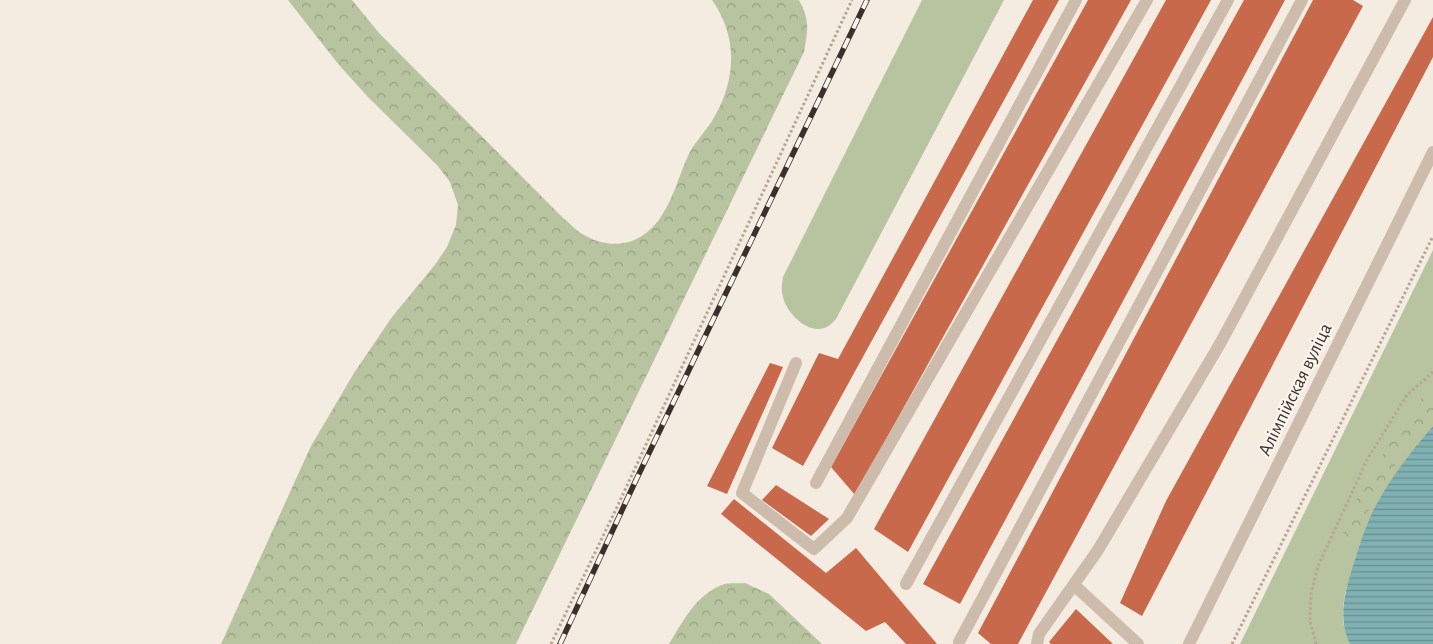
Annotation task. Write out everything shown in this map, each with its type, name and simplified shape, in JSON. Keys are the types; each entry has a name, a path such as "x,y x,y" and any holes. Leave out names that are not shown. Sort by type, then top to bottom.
{"street":[{"path":"816,483 1076,0"},
{"path":"796,364 742,493 814,549 847,518 1147,0"},
{"path":"906,584 1228,0"},
{"path":"959,642 1302,0"},
{"path":"1037,644 1039,634 1098,550 1221,342 1405,0"},
{"name":"Алімпійская вуліца","path":"1189,644 1433,152"},
{"path":"1074,585 1138,644"}],"path":[{"path":"551,644 618,505 852,0"},
{"path":"1232,644 1433,236"},
{"path":"1316,644 1310,621 1312,593 1318,566 1368,458 1407,396 1433,372"}],"green space":[{"path":"288,0 352,0 379,33 563,218 584,235 606,243 617,244 637,239 655,225 670,201 690,151 712,121 726,91 730,76 730,45 727,29 712,0 799,0 805,14 807,31 804,52 516,644 221,644 311,446 354,373 392,317 434,266 447,247 456,225 458,205 450,182 437,165 368,97 339,65"},
{"path":"922,0 1004,0 836,319 826,327 811,328 804,325 788,309 782,294 783,277"},
{"path":"1433,250 1433,426 1380,498 1359,547 1345,593 1343,607 1343,622 1350,644 1240,644"},
{"path":"1433,388 1433,414 1393,468 1376,495 1355,540 1348,543 1343,537 1345,526 1361,491 1409,415 1420,400"},
{"path":"745,583 769,594 822,644 669,644 691,610 705,595 725,584"}],"water":[{"path":"1433,426 1433,644 1350,644 1346,635 1343,616 1345,598 1364,533 1373,511 1393,478 1408,456"}],"building":[{"path":"1033,0 1059,0 803,466 772,448 819,353 838,359"},
{"path":"1088,0 1131,0 855,495 831,467"},
{"path":"1166,0 1211,0 908,552 874,529"},
{"path":"1244,0 1285,0 960,604 923,584"},
{"path":"1313,0 1353,0 1363,6 1018,644 991,644 978,633"},
{"path":"1433,17 1433,57 1142,616 1120,603 1166,501"},
{"path":"770,363 783,367 727,494 707,486"},
{"path":"776,485 829,519 811,536 762,500"},
{"path":"734,499 826,573 856,548 937,644 906,644 885,622 866,631 721,514"},
{"path":"1076,609 1113,644 1051,644 1049,642"}],"railway":[{"path":"560,644 636,480 867,0"}]}
